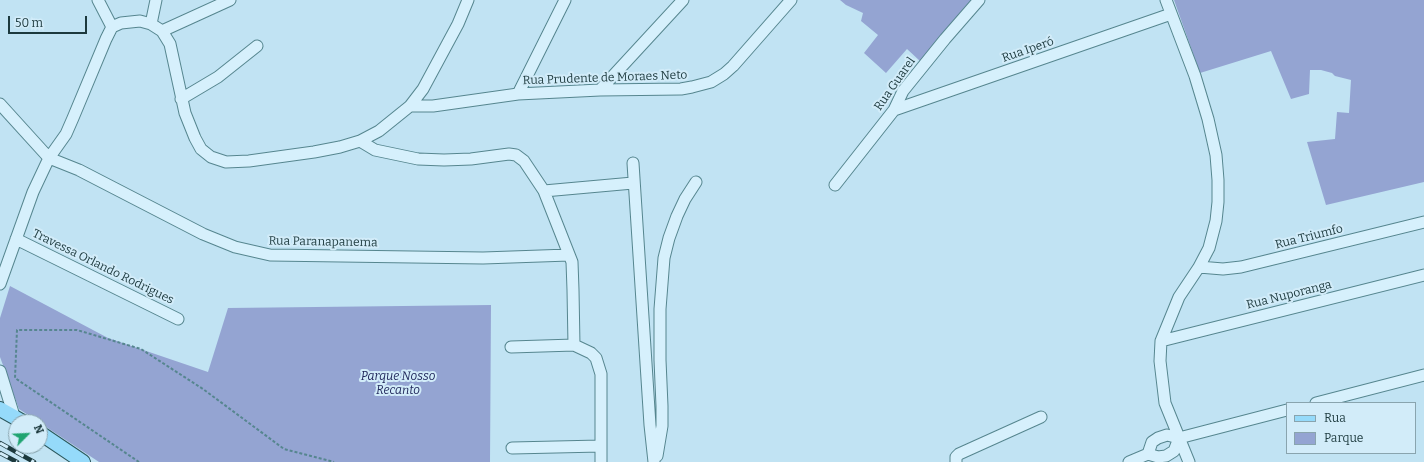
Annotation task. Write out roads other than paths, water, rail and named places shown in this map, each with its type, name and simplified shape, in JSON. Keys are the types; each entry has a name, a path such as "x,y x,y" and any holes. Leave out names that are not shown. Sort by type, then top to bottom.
{"main road":[{"path":"0,408 10,414"},
{"path":"48,438 83,462"}],"street":[{"path":"98,0 112,27"},
{"path":"152,24 156,0"},
{"path":"162,31 230,0"},
{"path":"0,284 33,192 49,158 66,134 112,27 121,23 140,21 152,24 162,31 170,44 181,99 194,138 202,149 211,156 226,162 250,161 340,147 360,141 379,131 410,106 423,89 458,24 468,0"},
{"path":"518,94 565,0"},
{"path":"600,90 683,0"},
{"name":"Rua Prudente de Moraes Neto","path":"410,106 433,106 518,94 600,90 680,89 711,82 733,66 790,0"},
{"name":"Rua Guarel","path":"835,185 894,110 903,91 979,0"},
{"path":"1166,0 1195,76 1208,119 1216,155 1218,180 1216,221 1209,248 1199,268 1179,298 1161,341 1160,361 1163,395 1189,462"},
{"name":"Rua Iperó","path":"894,110 1171,14"},
{"path":"181,99 218,78 257,46"},
{"path":"0,104 49,158"},
{"path":"360,141 375,150 418,159 444,160 509,154 516,155 524,161 544,191 570,255 574,290 574,346"},
{"name":"Rua Paranapanema","path":"49,158 79,170 204,234 235,247 270,255 483,258 570,255"},
{"path":"632,163 650,425 655,462"},
{"path":"655,462 662,426 660,309 664,258 669,238 684,199 696,182"},
{"path":"544,191 633,183"},
{"name":"Rua Triumfo","path":"1199,268 1223,269 1241,267 1424,222"},
{"name":"Travessa Orlando Rodrigues","path":"16,239 178,319"},
{"name":"Rua Nuporanga","path":"1161,341 1424,275"},
{"path":"511,347 574,346 591,353 596,358 600,365 601,374 601,462"},
{"path":"0,371 17,414"},
{"path":"1320,402 1424,375"},
{"path":"1148,454 1152,442 1158,438 1167,436 1179,438 1286,410"},
{"path":"956,462 956,457 959,454 1041,417"},
{"path":"1129,462 1148,454 1158,457 1166,456 1174,451 1179,438"},
{"path":"512,448 600,446"}],"railway":[{"path":"0,443 34,462"},
{"path":"0,453 17,462"}],"park label":[{"name":"Parque Nosso Recanto","path":"398,384"}]}
